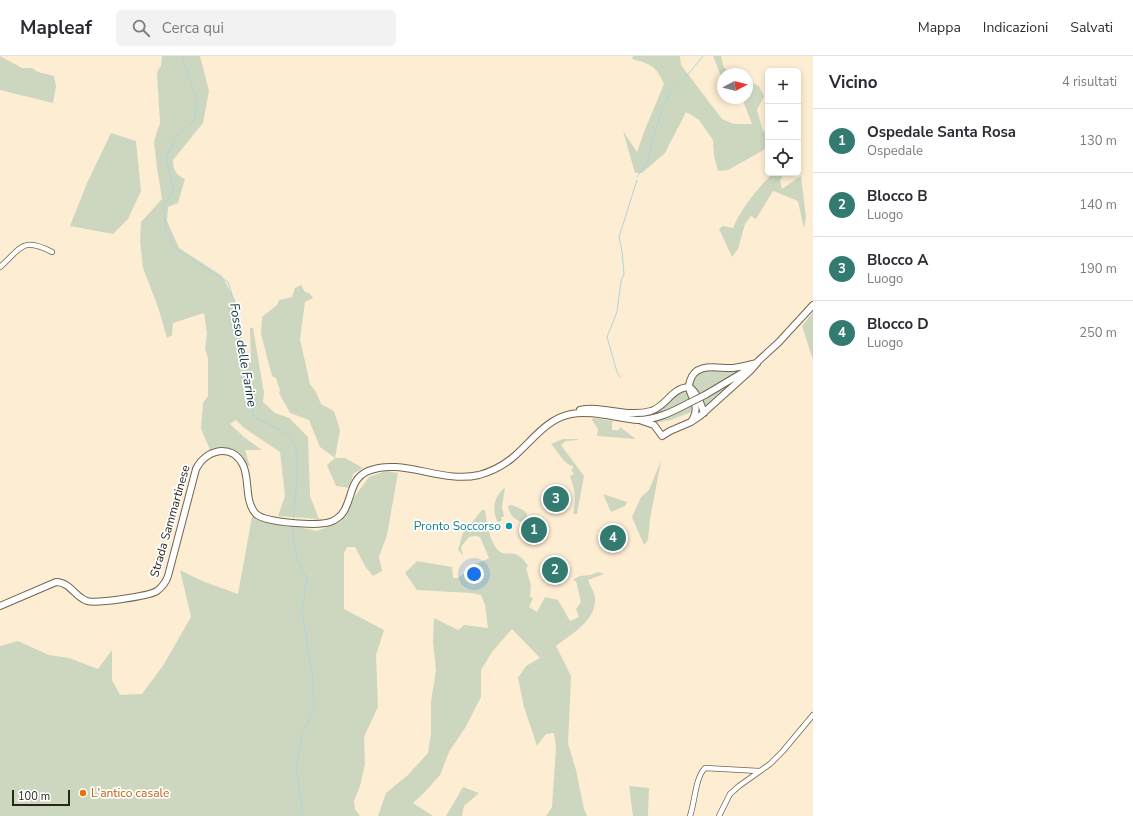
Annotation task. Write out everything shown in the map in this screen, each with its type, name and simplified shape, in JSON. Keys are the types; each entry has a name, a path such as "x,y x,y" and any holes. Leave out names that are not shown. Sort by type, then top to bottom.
{"main road":[{"name":"Strada Sammartinese","path":"0,606 56,582 66,585 81,598 92,603 147,595 159,590 168,576 196,469 203,458 213,452 227,452 240,460 246,475 250,502 253,509 261,517 306,524 324,524 340,516 346,507 354,483 361,474 367,471 384,467 395,467 454,477 479,475 502,466 547,425 570,414 586,413 637,420 645,420 663,416 705,395 758,363 813,304"},
{"path":"691,422 696,412 691,401 689,387 694,374 705,367 712,366 732,368 758,363"},
{"path":"637,420 654,425 662,436 675,428 691,422 704,413 758,363"},
{"path":"689,387 693,390 699,400 704,413"},
{"path":"570,414 584,409 629,413 649,411 660,406 677,390 689,387"},
{"path":"691,401 704,413"}],"street":[{"path":"0,267 22,246 30,245 42,247 52,252"},
{"path":"719,816 730,794 770,764 813,715"},
{"path":"690,816 698,781 702,771 705,768 759,771"}],"green space":[{"path":"0,56 22,68 32,68 38,72 54,76 56,86 53,103 0,90"},
{"path":"162,56 200,56 209,91 203,123 173,160 176,172 179,176 185,179 178,203 168,207 167,221 179,248 222,276 235,300 246,363 251,363 250,328 253,328 264,393 263,402 275,413 289,418 308,437 310,496 319,519 278,516 285,496 280,452 244,428 236,420 230,424 244,437 262,450 245,450 250,467 233,450 217,447 210,450 201,429 203,403 208,396 208,358 205,349 207,333 204,313 173,323 172,335 167,338 158,307 143,268 140,241 141,222 162,199 154,141 160,123 157,72 161,66"},
{"path":"633,56 680,56 681,65 722,119 734,124 752,124 744,104 753,104 753,83 759,86 764,96 757,110 763,131 765,131 765,148 728,170 718,171 714,156 713,140 699,120 686,112 665,153 642,173 635,173 623,131 637,152 664,84 655,69 644,62 632,59"},
{"path":"713,56 721,56 724,68 718,68"},
{"path":"111,133 136,141 141,191 128,219 113,234 70,226 87,183"},
{"path":"770,176 782,176 780,181 782,189 801,176 806,218 804,229 798,201 773,191 756,219 751,216 745,224 738,249 732,257 719,229 723,226 733,228 750,199"},
{"path":"301,285 305,292 309,293 313,298 305,302 300,339 310,384 316,392 321,404 334,411 340,430 335,458 320,447 309,420 290,413 279,393 280,390 276,378 272,376 261,334 262,317 277,305 279,300 292,297 295,288"},
{"path":"813,312 813,360 802,326"},
{"path":"744,368 736,380 707,406 703,404 691,385 694,377 703,370"},
{"path":"688,390 694,411 671,420 655,423 652,421 670,416 690,406 688,401 656,415 637,418 617,414 645,414 676,393"},
{"path":"593,418 614,421 612,423 612,430 619,430 620,427 636,439 597,436 598,429 592,420"},
{"path":"563,439 578,439 566,441 561,445 584,476 577,514 573,514 574,495 570,476 574,474 571,470 573,469 573,466 564,460 551,444"},
{"path":"335,458 345,458 363,468 353,474 350,488 336,486 327,465"},
{"path":"661,461 650,519 648,540 644,545 632,517 641,497 649,490"},
{"path":"386,471 398,473 387,535 379,557 382,571 373,576 365,566 355,547 347,547 344,553 344,609 384,630 376,655 378,707 364,737 365,764 360,786 354,801 355,809 360,816 0,816 0,646 18,641 49,655 69,658 98,669 112,650 112,680 120,695 142,694 164,664 191,617 180,570 202,581 238,594 252,517 317,531 341,522 355,496 369,477"},
{"path":"505,487 502,507 504,516 498,523 494,508 498,495"},
{"path":"603,494 627,502 625,506 611,512"},
{"path":"511,505 520,508 525,512 527,520 522,522 514,518 508,506"},
{"path":"482,510 485,510 490,534 498,550 502,553 517,555 522,558 528,566 526,568 531,585 530,597 533,598 529,607 537,612 545,597 558,600 570,621 579,617 576,609 581,602 576,581 574,581 574,579 580,576 599,572 604,574 588,580 595,597 595,605 588,620 556,646 571,676 568,743 587,816 546,816 552,807 556,748 554,733 546,734 537,746 524,707 518,678 526,666 540,658 512,629 492,652 481,670 481,697 465,728 449,752 440,775 413,803 433,816 378,816 386,793 408,775 428,753 431,733 431,702 436,670 433,642 434,618 458,630 464,625 488,628 485,605 481,595 471,593 417,590 405,573 417,561 452,567 453,578 457,578 471,570 469,567 489,558 480,537 469,537 461,547 463,555 458,550 463,533"},
{"path":"629,786 649,788 648,816 633,816"},
{"path":"463,787 479,793 464,806 462,816 446,816"}],"waterway":[{"name":"Fosso delle Farine","path":"182,56 197,100 195,120 176,137 166,158 174,191 163,206 166,231 176,249 228,282 235,304 244,378 254,417 285,433 294,442 296,451 297,476 293,521"},
{"path":"637,177 649,159 651,145 661,113 670,92 691,71 703,56"},
{"path":"620,377 617,372 607,337 617,312 621,281 624,274 619,237 637,180"},
{"name":"Fosso delle Farine","path":"292,526 297,560 307,578 302,612 313,679 314,710 302,734 296,768 302,806 302,816"}],"place":[{"name":"Blocco A","path":"556,499"},
{"name":"Pronto Soccorso","path":"509,526"},
{"name":"Ospedale Santa Rosa","path":"534,530"},
{"name":"Blocco D","path":"613,538"},
{"name":"Blocco B","path":"555,570"},
{"name":"L'antico casale","path":"83,793"}]}
